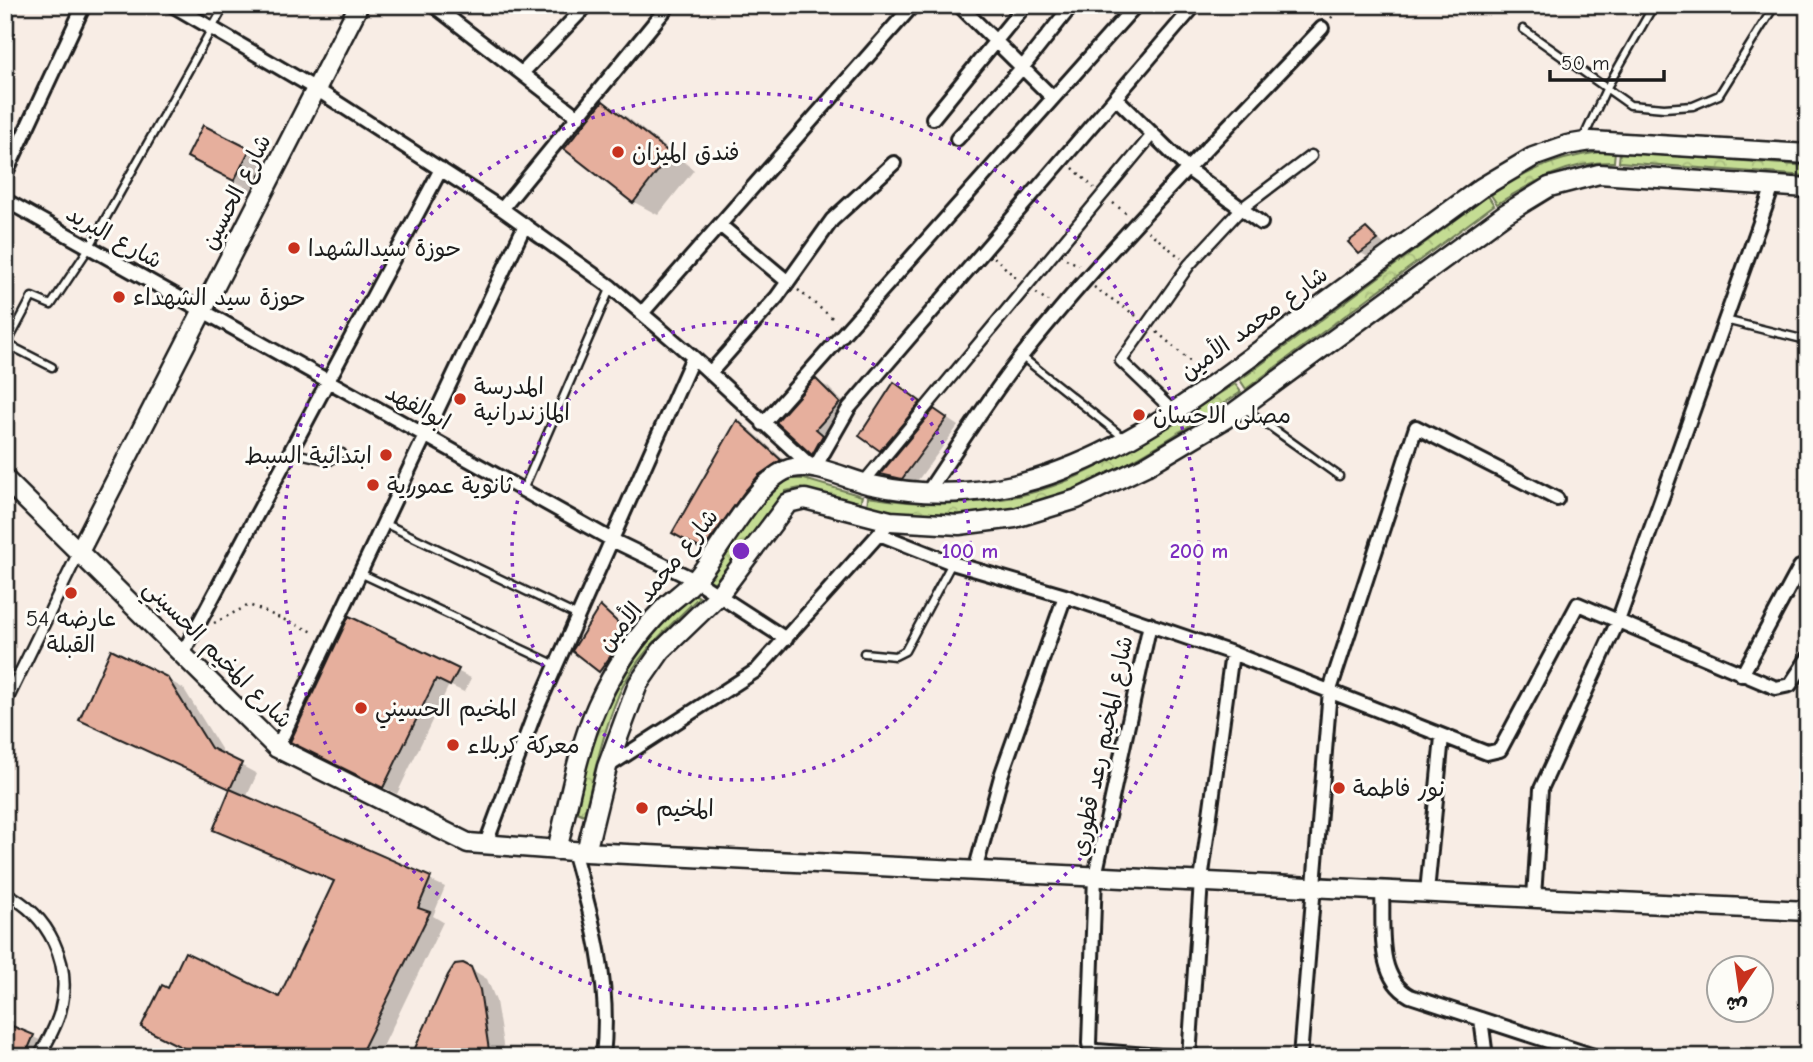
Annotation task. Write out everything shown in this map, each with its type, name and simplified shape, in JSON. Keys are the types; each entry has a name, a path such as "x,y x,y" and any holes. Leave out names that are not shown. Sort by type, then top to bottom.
{"main road":[{"name":"شارع الحسين","path":"80,550 359,5"},
{"name":"شارع محمد الأمين","path":"572,851 583,743 606,687 641,633 695,580 769,481 792,468 814,469 863,483 927,492 981,491 1037,479 1081,462 1173,411 1481,188 1533,157 1581,142 1623,141 1808,155"},
{"name":"شارع محمد الأمين","path":"572,851 607,767 619,728 647,669 673,637 718,596 783,507 793,501 810,499 885,528 959,525 1015,518 1045,510 1109,485 1146,466 1242,407 1504,214 1549,187 1580,177 1610,174 1808,188"},
{"name":"شارع المخيم الحسيني","path":"5,480 80,550 277,748 468,843 572,851 1808,911"}],"street":[{"path":"5,174 84,5"},
{"path":"172,5 316,89 441,169 611,287 643,312 814,469 849,408 1195,5"},
{"path":"522,74 587,5"},
{"path":"502,209 669,5"},
{"path":"643,312 913,5"},
{"path":"959,5 1053,98"},
{"path":"933,118 1025,5"},
{"path":"957,139 1022,68 1072,5"},
{"path":"763,424 1136,5"},
{"path":"440,7 578,117"},
{"path":"927,492 1021,356 1092,271 1143,212 1189,170 1322,28"},
{"path":"1116,98 1189,170 1261,223"},
{"path":"863,483 1152,135"},
{"path":"1173,411 1121,361 1189,265 1241,209 1311,156"},
{"path":"710,373 788,282 832,220 894,163"},
{"path":"183,653 441,169"},
{"path":"1534,897 1541,789 1618,621 1773,186"},
{"name":"شارع البريد","path":"5,200 202,311"},
{"path":"277,748 525,225"},
{"path":"720,225 788,282"},
{"name":"ابوالفهد","path":"202,311 612,540 695,580"},
{"path":"485,846 556,665 693,357"},
{"path":"1300,1057 1311,887 1330,690 1416,427 1557,499"},
{"path":"607,767 757,670 885,528 952,563 1065,596 1232,653 1477,751 1500,750 1578,604 1776,688 1790,685 1808,658"},
{"path":"5,704 80,550"},
{"path":"1742,675 1788,585 1800,567 1808,565"},
{"path":"695,580 786,639"},
{"path":"975,871 1002,772 1065,596"},
{"name":"شارع المخيم رعد قطوري","path":"1150,624 1095,876 1090,1049 1173,1057"},
{"path":"1189,1057 1201,881 1232,653"},
{"path":"1427,892 1441,737"},
{"path":"572,851 601,955 606,1016 603,1057"},
{"path":"1382,890 1385,963 1393,983 1410,996 1597,1057"},
{"path":"5,893 29,908 44,924 61,962 64,985 61,1009 39,1057"},
{"path":"1480,1019 1486,1057"}],"lane":[{"path":"52,367 7,344 33,297 51,305 89,248 225,5"},
{"path":"1581,142 1606,89 1654,5"},
{"path":"1523,29 1630,105 1664,108 1693,106 1719,95 1774,5"},
{"path":"523,490 611,287"},
{"path":"1725,320 1806,340"},
{"path":"1021,356 1126,439"},
{"path":"1242,407 1339,476"},
{"path":"290,452 330,461 342,453"},
{"path":"384,523 578,616"},
{"path":"864,653 895,656 905,650 952,563"},
{"path":"360,573 556,665"}],"path":[{"path":"1322,28 1343,5"},
{"path":"1053,252 1092,271"},
{"path":"788,282 847,330"},
{"path":"193,634 249,605 329,639"}],"green space":[{"path":"1615,151 1614,162 1582,165 1553,174 1497,204 1491,195 1550,164 1580,155"},
{"path":"1620,151 1808,166 1808,176 1619,162"},
{"path":"1488,196 1494,205 1246,389 1240,380"},
{"path":"1235,384 1241,392 1162,443 1107,474 1050,499 1002,512 963,515 924,514 867,507 868,497 961,503 1008,498 1053,486 1122,454"},
{"path":"788,479 804,479 862,496 860,505 800,488 786,491 713,584 706,579 765,500"},
{"path":"692,592 699,597 654,642 626,680 608,723 584,815 577,812 595,733 613,688 640,649"}],"building":[{"name":"فندق الميزان","path":"603,101 671,154 633,203 564,149"},
{"path":"203,125 250,149 234,181 187,157"},
{"path":"1366,228 1378,240 1359,254 1348,242"},
{"path":"815,378 840,403 816,429 823,435 812,455 776,422"},
{"path":"894,382 921,402 880,451 859,436"},
{"path":"934,409 947,418 902,479 880,474"},
{"path":"737,420 781,460 759,475 745,491 703,550 672,533"},
{"path":"600,606 628,632 599,672 572,651"},
{"name":"المخيم الحسيني","path":"349,616 459,669 450,686 436,679 383,788 290,742"},
{"path":"111,649 167,677 211,748 242,763 230,789 79,720"},
{"path":"230,789 431,877 418,908 430,912 359,1057 201,1057 141,1027 162,985 168,988 185,952 279,997 334,881 213,830"},
{"path":"463,963 471,967 480,990 490,1057 411,1057 448,975 455,964"},
{"path":"5,1023 34,1035 25,1056 5,1047"}],"place":[{"name":"فندق الميزان","path":"618,152"},
{"name":"حوزة سيدالشهدا","path":"294,248"},
{"name":"حوزة سيد الشهداء","path":"119,297"},
{"name":"المدرسة المازندرانية","path":"460,399"},
{"name":"مصلى الاحسان","path":"1139,415"},
{"name":"ابتدائية السبط","path":"386,455"},
{"name":"ثانوية عمورية","path":"373,485"},
{"name":"عارضه 54 القبلة","path":"71,593"},
{"name":"المخيم الحسيني","path":"361,708"},
{"name":"معركة كربلاء","path":"453,745"},
{"name":"نور فاطمة","path":"1339,788"},
{"name":"المخيم","path":"642,808"}]}
